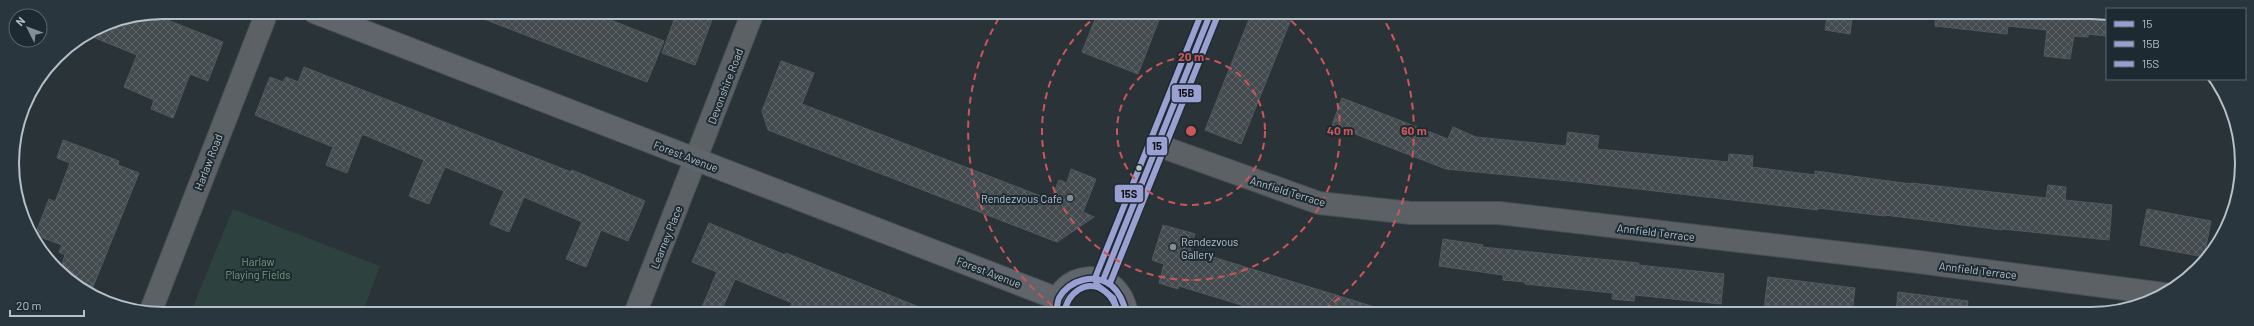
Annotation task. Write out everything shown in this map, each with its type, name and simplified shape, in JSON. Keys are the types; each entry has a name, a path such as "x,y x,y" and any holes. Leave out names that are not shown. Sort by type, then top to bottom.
{"street":[{"name":"Harlaw Road","path":"152,307 263,19"},
{"name":"Forest Avenue","path":"332,19 696,160 1057,307"},
{"name":"Devonshire Road","path":"696,160 750,19"},
{"path":"1103,280 1208,19"},
{"name":"Annfield Terrace","path":"1157,145 1319,203 1411,213 1499,214 1911,261 2154,293"},
{"name":"Learney Place","path":"638,307 696,160"},
{"path":"1057,307 1064,290 1082,279 1103,280 1112,285 1120,293 1125,307"}],"green space":[{"name":"Harlaw Playing Fields","path":"233,209 380,266 365,307 193,307"}],"building":[{"path":"165,19 223,42 208,81 190,74 173,118 151,109 154,100 124,87 137,55 93,37 126,24 144,20"},
{"path":"484,19 608,19 664,41 647,82"},
{"path":"674,19 712,19 695,65 662,53"},
{"path":"1095,19 1159,19 1138,74 1082,52"},
{"path":"1249,19 1291,19 1241,144 1205,130"},
{"path":"1827,19 1852,19 1850,34 1825,30"},
{"path":"1936,19 2100,19 2106,20 2106,36 2088,34 2088,37 2074,36 2070,59 2044,56 2047,30 2008,26 2007,34 1935,26"},
{"path":"781,61 814,73 802,104 1051,200 1059,180 1067,183 1071,169 1096,179 1083,212 1094,217 1057,242 768,130 762,111"},
{"path":"304,67 571,172 572,170 645,201 628,241 601,230 586,267 566,259 582,222 524,197 509,232 490,224 504,191 445,167 429,204 409,196 424,160 362,134 347,173 326,165 333,147 255,115 270,77 283,82 286,77 298,82"},
{"path":"1342,98 1448,139 1453,127 1476,137 1566,146 1568,132 1599,136 1597,149 1728,162 1729,154 1753,156 1752,167 1815,175 1815,171 1911,184 2046,198 2048,185 2066,187 2065,200 2112,205 2109,240 2002,230 1885,215 1818,208 1818,210 1569,181 1446,169 1332,125"},
{"path":"63,140 119,161 118,165 139,173 92,289 62,266 65,255 59,252 62,245 39,236 36,232 49,199 55,202 70,163 57,158"},
{"path":"2147,209 2211,221 2205,251 2200,256 2140,245"},
{"path":"709,223 785,255 786,253 919,307 790,307 792,303 735,279 723,307 702,307 717,272 692,262"},
{"path":"1163,225 1195,234 1190,250 1375,307 1248,307 1179,286 1178,289 1159,283 1164,264 1152,260"},
{"path":"1443,239 1483,245 1482,247 1639,263 1638,265 1724,274 1721,304 1635,295 1634,301 1612,299 1613,293 1525,284 1525,282 1503,280 1503,275 1439,266"},
{"path":"1768,277 1855,288 1853,307 1764,307"},
{"path":"1898,292 1968,301 1968,307 1897,307"}],"transit line":[{"name":"15S","path":"1116,307 1113,298 1097,285 1095,278 1199,19"},
{"name":"15","path":"1103,280 1208,19"},
{"name":"15B","path":"1110,283 1216,19"},
{"name":"15","path":"1057,307 1058,300 1063,292 1076,283 1090,279 1098,279 1112,286 1120,295 1125,307"},
{"name":"15B","path":"1066,307 1074,294 1085,287 1092,286 1106,292 1111,297 1116,307"}],"place":[{"name":"Rendezvous Cafe","path":"1070,198"},
{"name":"Rendezvous Gallery","path":"1173,247"}]}
